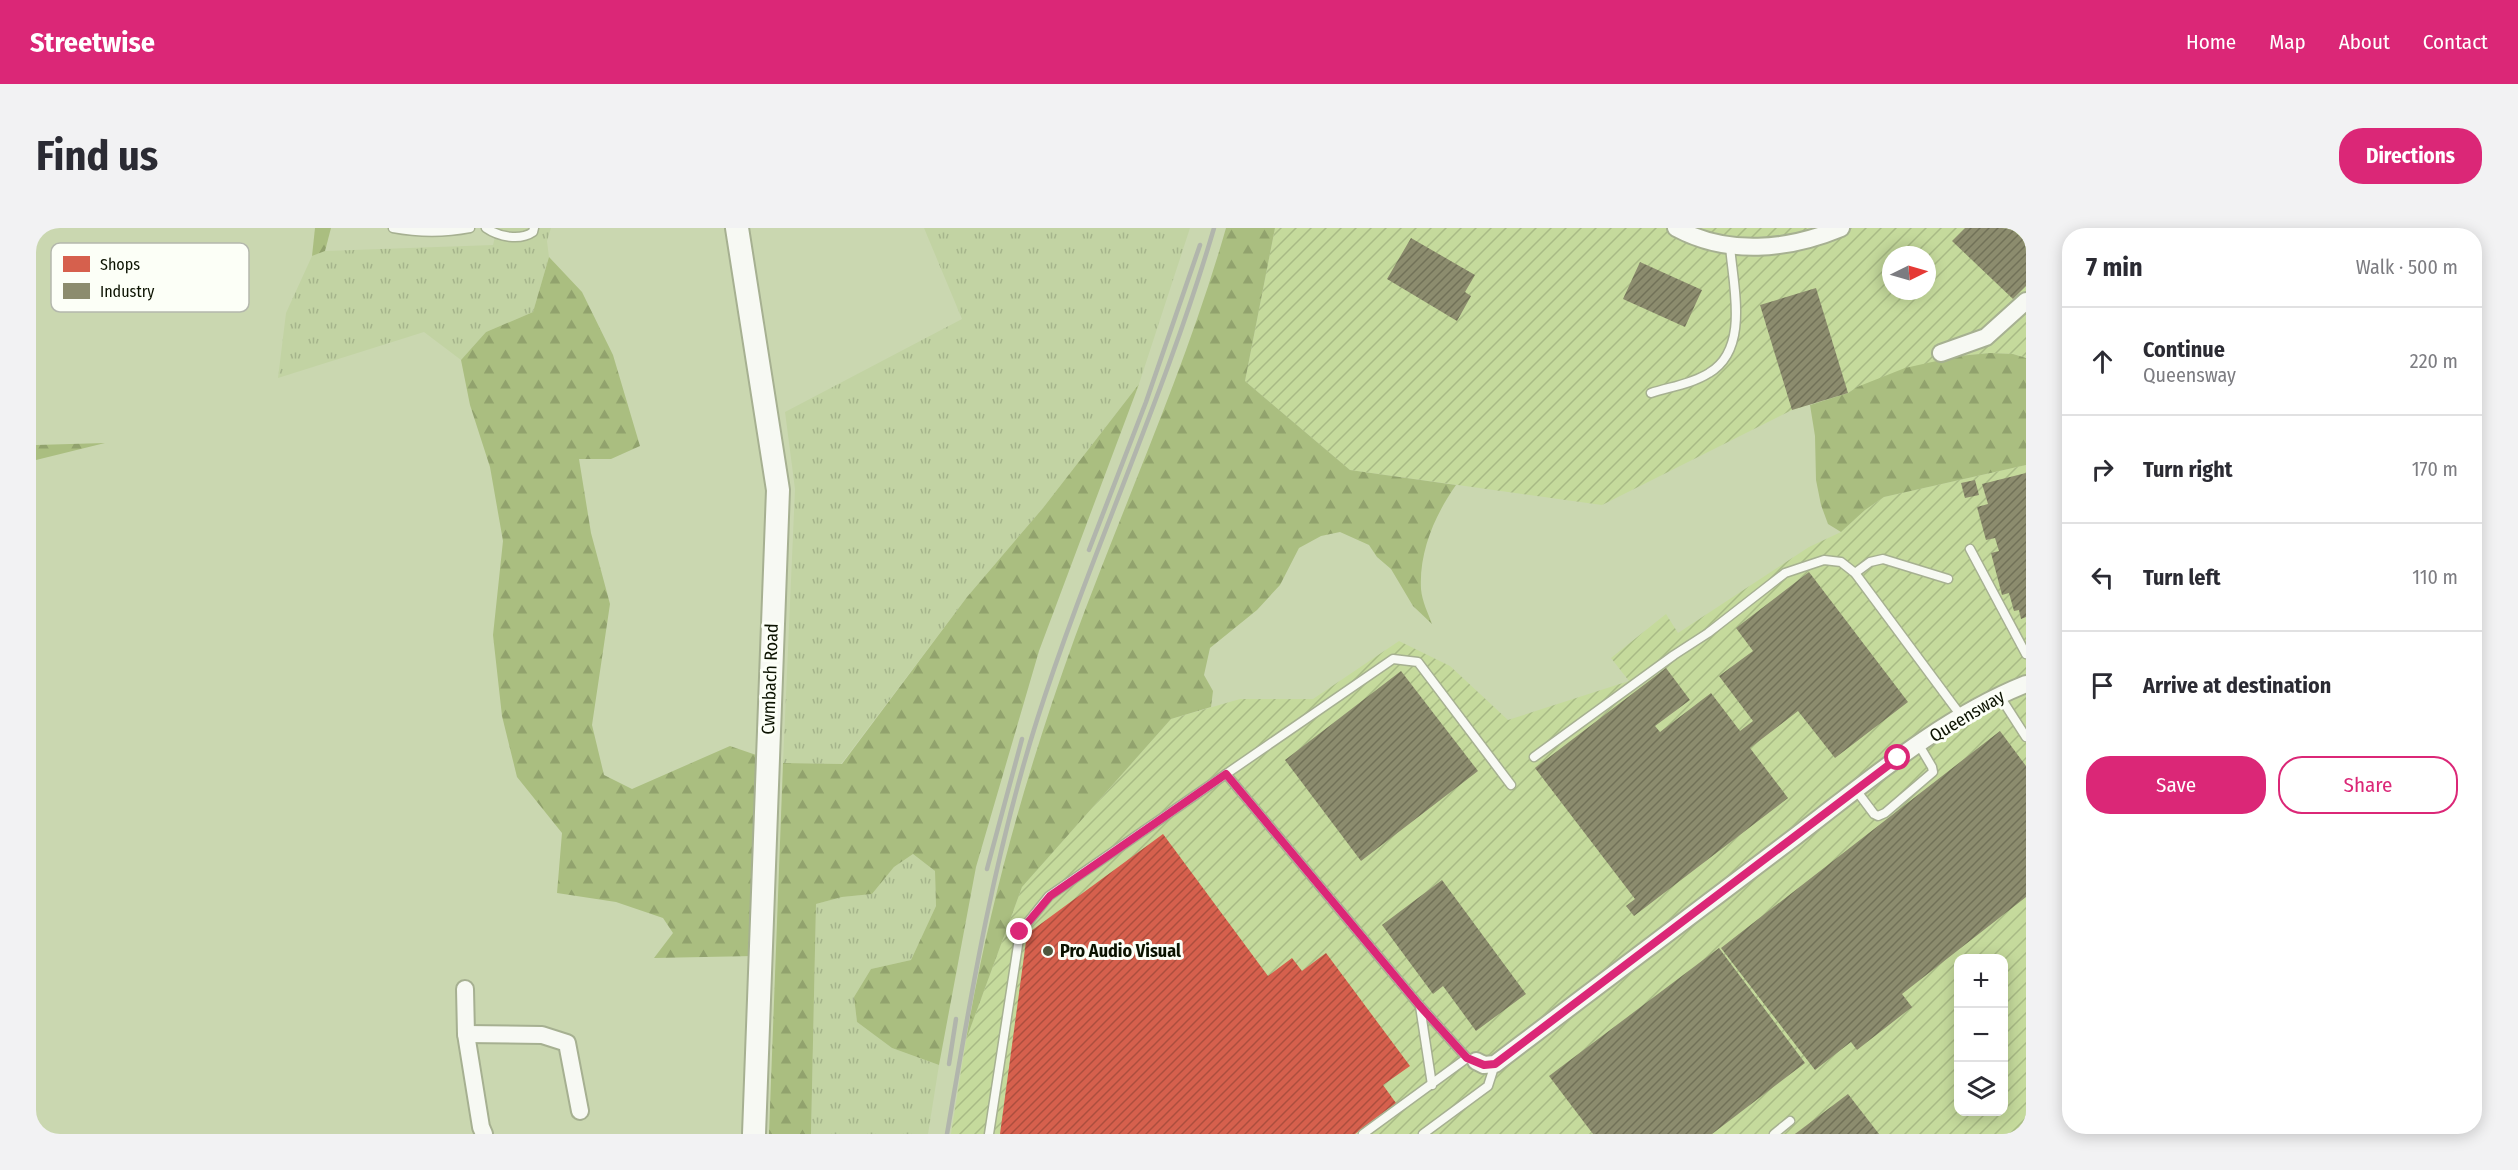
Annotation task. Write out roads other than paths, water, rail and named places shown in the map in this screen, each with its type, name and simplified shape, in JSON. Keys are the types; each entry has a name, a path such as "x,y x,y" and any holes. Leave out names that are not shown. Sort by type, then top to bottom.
{"main road":[{"name":"Cwmbach Road","path":"737,228 778,490 754,1134"}],"street":[{"path":"1676,228 1707,241 1730,246 1781,245 1809,240 1841,228"},
{"path":"1941,353 1986,337 2026,301"},
{"name":"Queensway","path":"1495,1064 1856,790 1962,717 1999,695 2026,684"},
{"path":"465,989 466,1034 484,1134"},
{"path":"466,1034 542,1035 567,1043 580,1112"},
{"path":"1471,1060 1484,1065 1495,1064"}],"lane":[{"path":"393,228 419,232 448,232 470,228"},
{"path":"486,228 505,236 519,237 527,236 533,232 534,228"},
{"path":"1651,393 1709,373 1718,366 1730,349 1735,315 1730,246"},
{"path":"1970,549 2026,654"},
{"path":"1855,573 1870,562 1883,559 1948,579"},
{"path":"1534,757 1674,655 1708,633 1785,573 1824,560 1841,562 1855,573 1962,717"},
{"path":"989,1134 1020,932 1050,896 1393,659 1418,662 1511,785"},
{"path":"1999,695 2026,737"},
{"path":"1856,790 1874,814 1878,816 1885,813 1932,772 1932,767 1919,745"},
{"path":"1226,774 1420,1006 1471,1060 1363,1134"},
{"path":"1420,1006 1432,1085"},
{"path":"1423,1134 1488,1086 1495,1064"},
{"path":"1774,1134 1790,1121"}],"railway":[{"path":"947,1134 996,874 1037,720 1080,597 1173,352 1214,228"},
{"path":"1089,550 1146,402 1200,245"},
{"path":"987,869 1022,739"},
{"path":"949,1064 956,1019"}],"place":[{"name":"Pro Audio Visual","path":"1048,951"}]}
